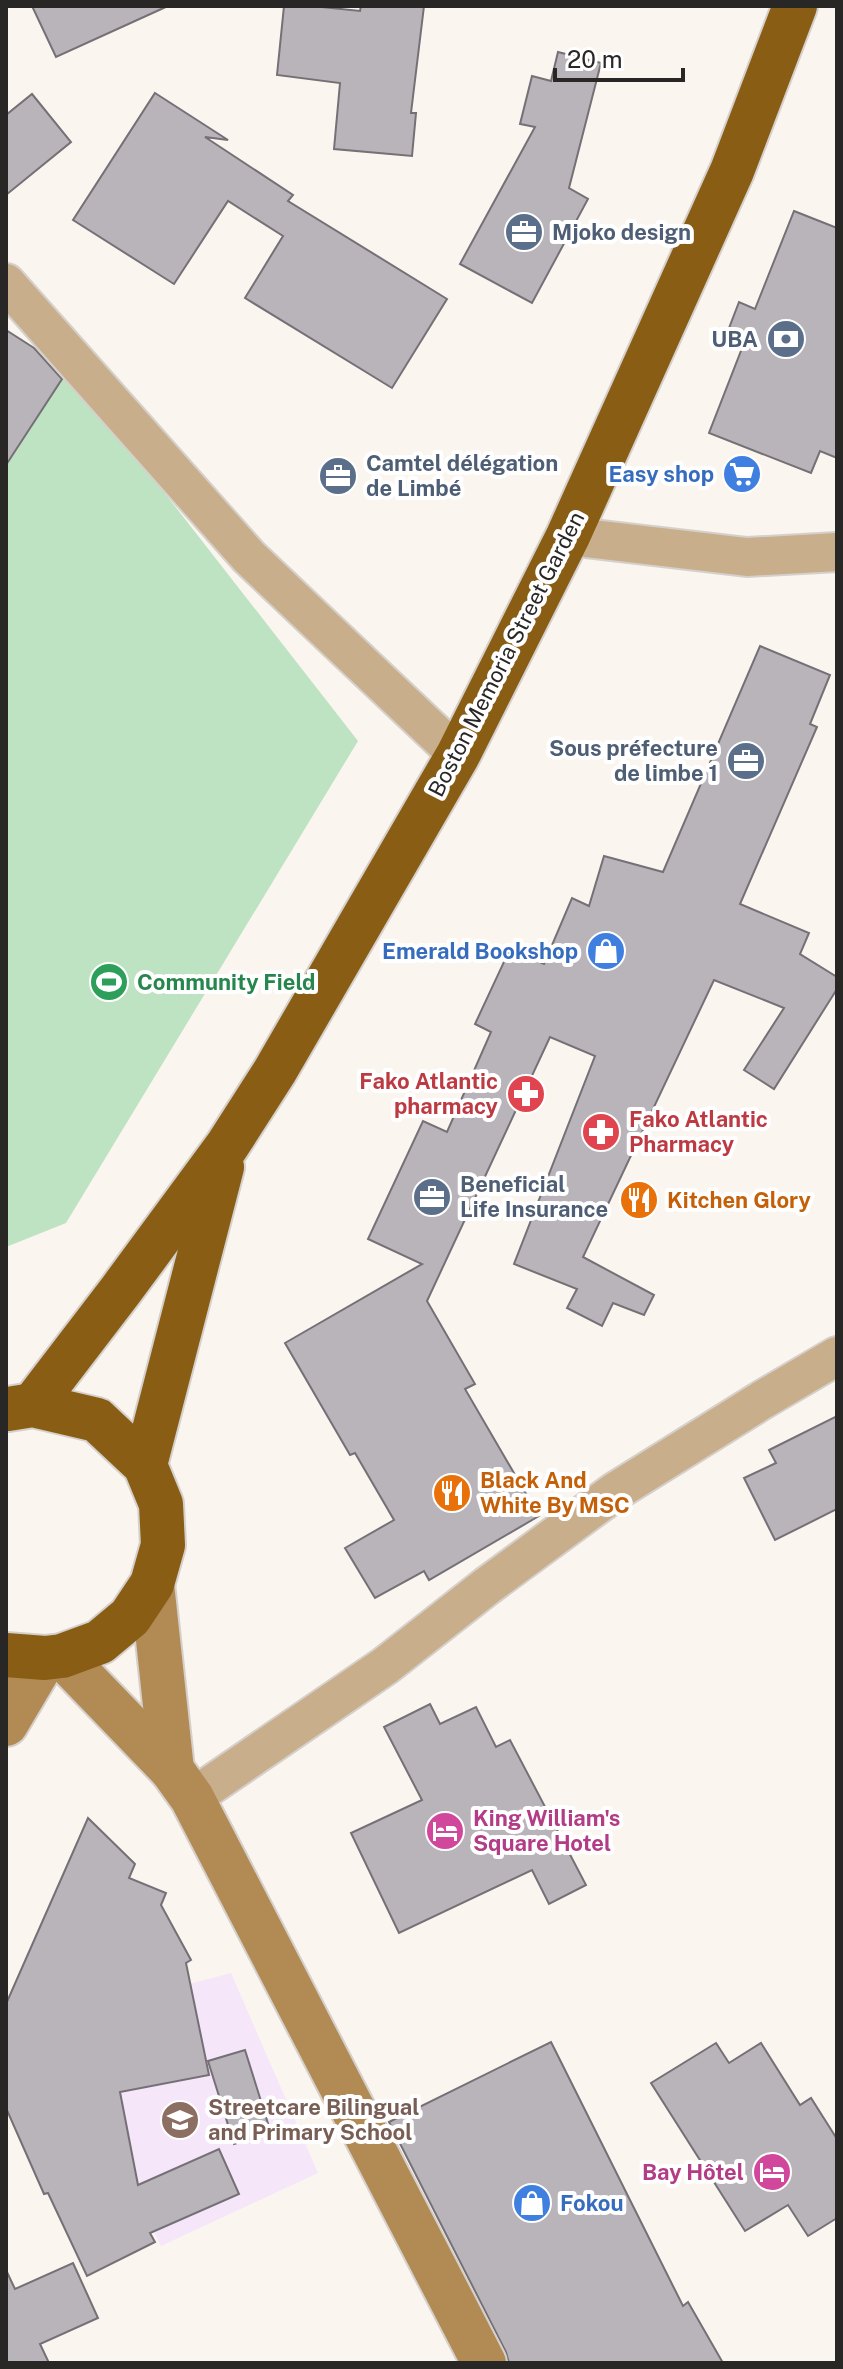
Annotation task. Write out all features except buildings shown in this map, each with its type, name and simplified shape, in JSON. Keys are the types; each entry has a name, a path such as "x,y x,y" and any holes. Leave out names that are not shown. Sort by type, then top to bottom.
{"highway":[{"name":"Boston Memoria Street Garden","path":"16,1405 121,1290 227,1146 275,1071 458,755 568,536 732,171 795,6"},
{"name":"Boston Memoria Street Garden","path":"145,1465 227,1146"},
{"path":"16,1405 97,1420 145,1465 161,1504 163,1545 152,1584 130,1617 100,1642 38,1656"}],"street":[{"path":"6,283 249,557 458,755"},
{"path":"568,536 747,557 837,552"},
{"path":"182,1784 385,1666 616,1491 837,1356"},
{"path":"152,1584 182,1784 484,2363"},
{"path":"6,1724 38,1656 182,1784"}],"shaded area":[{"name":"Streetcare Bilingual and Primary School","path":"231,1973 318,2173 161,2246 129,2182 76,2014"}],"green space":[{"name":"Community Field","path":"68,369 358,741 66,1223 6,1247 6,428 23,439"}],"place":[{"name":"Mjoko design","path":"524,232"},
{"name":"UBA","path":"786,339"},
{"name":"Easy shop","path":"742,474"},
{"name":"Camtel délégation de Limbé","path":"338,476"},
{"name":"Sous préfecture de limbe 1","path":"746,761"},
{"name":"Emerald Bookshop","path":"606,951"},
{"name":"Community Field","path":"109,982"},
{"name":"Fako Atlantic pharmacy","path":"526,1094"},
{"name":"Fako Atlantic Pharmacy","path":"601,1132"},
{"name":"Beneficial Life Insurance","path":"432,1197"},
{"name":"Kitchen Glory","path":"639,1200"},
{"name":"Black And White By MSC","path":"452,1493"},
{"name":"King William's Square Hotel","path":"445,1831"},
{"name":"Streetcare Bilingual and Primary School","path":"180,2120"},
{"name":"Bay Hôtel","path":"772,2172"},
{"name":"Fokou","path":"532,2203"}]}
